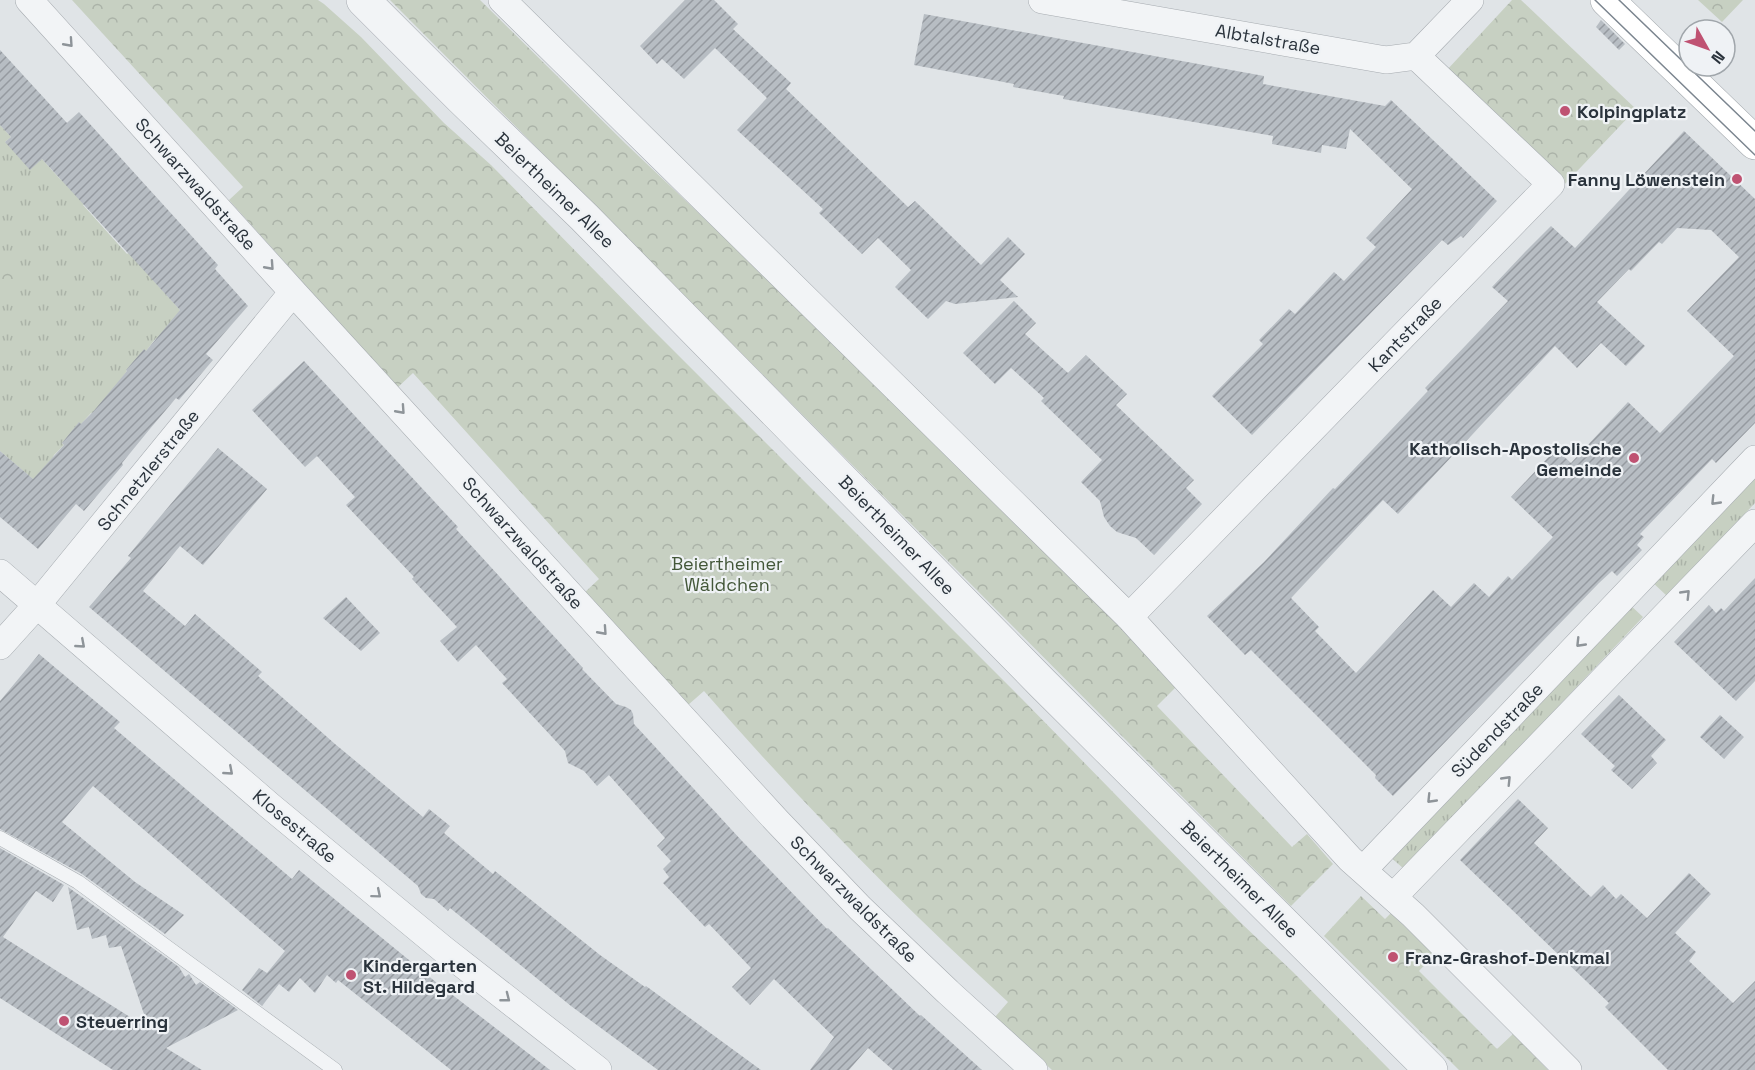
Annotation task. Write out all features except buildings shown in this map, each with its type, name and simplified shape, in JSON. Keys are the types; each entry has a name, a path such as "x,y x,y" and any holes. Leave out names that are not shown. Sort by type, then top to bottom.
{"main road":[{"path":"1607,0 1755,143"}],"street":[{"name":"Schwarzwaldstraße","path":"29,0 673,708 853,900 948,992 1034,1070"},
{"name":"Beiertheimer Allee","path":"363,0 460,98 584,217 1042,683 1431,1070"},
{"path":"502,0 1129,618 1350,859 1403,906 1568,1070"},
{"name":"Albtalstraße","path":"1042,0 1386,60 1416,56"},
{"path":"1416,56 1470,0"},
{"name":"Kantstraße","path":"1129,618 1551,184 1416,56"},
{"name":"Schnetzlerstraße","path":"0,646 36,606 293,292"},
{"name":"Südendstraße","path":"1363,870 1755,459"},
{"path":"1403,906 1663,618 1755,523"},
{"name":"Klosestraße","path":"0,573 342,866 443,949 598,1070"},
{"path":"1631,589 1663,618"}],"lane":[{"path":"0,838 78,882 335,1070"}],"green space":[{"name":"Beiertheimer Wäldchen","path":"72,0 318,0 324,4 361,37 444,123 491,165 1022,699 1241,923 1390,1070 1052,1070 995,1017 1008,1002 852,851 704,691 688,705 583,594 599,579 413,373 397,388 229,200 243,187"},
{"path":"390,0 480,0 626,144 910,414 1178,685 1157,706 1292,847 1307,834 1333,864 1291,906"},
{"path":"1512,0 1521,0 1636,109 1564,185 1446,71"},
{"path":"1698,0 1743,0 1726,18 1718,18"},
{"path":"0,125 11,137 5,142 42,159 59,178 87,201 83,205 127,254 132,250 154,281 180,310 161,342 156,338 146,351 144,350 126,370 94,414 91,413 81,424 79,423 62,443 64,445 54,455 41,486 0,451"},
{"path":"0,254 22,278 0,299"},
{"path":"1755,469 1755,503 1667,596 1650,580"},
{"path":"1628,603 1643,617 1404,869 1387,854"},
{"path":"1361,896 1385,919 1391,913 1434,955 1419,971 1497,1049 1513,1034 1548,1070 1459,1070 1324,936"}],"tram line":[{"path":"1595,0 1755,155"},
{"path":"1619,0 1755,131"}],"place":[{"name":"Kolpingplatz","path":"1565,111"},
{"name":"Fanny Löwenstein","path":"1737,179"},
{"name":"Katholisch-Apostolische Gemeinde","path":"1634,458"},
{"name":"Franz-Grashof-Denkmal","path":"1393,957"},
{"name":"Kindergarten St. Hildegard","path":"351,975"},
{"name":"Steuerring","path":"64,1021"}]}
